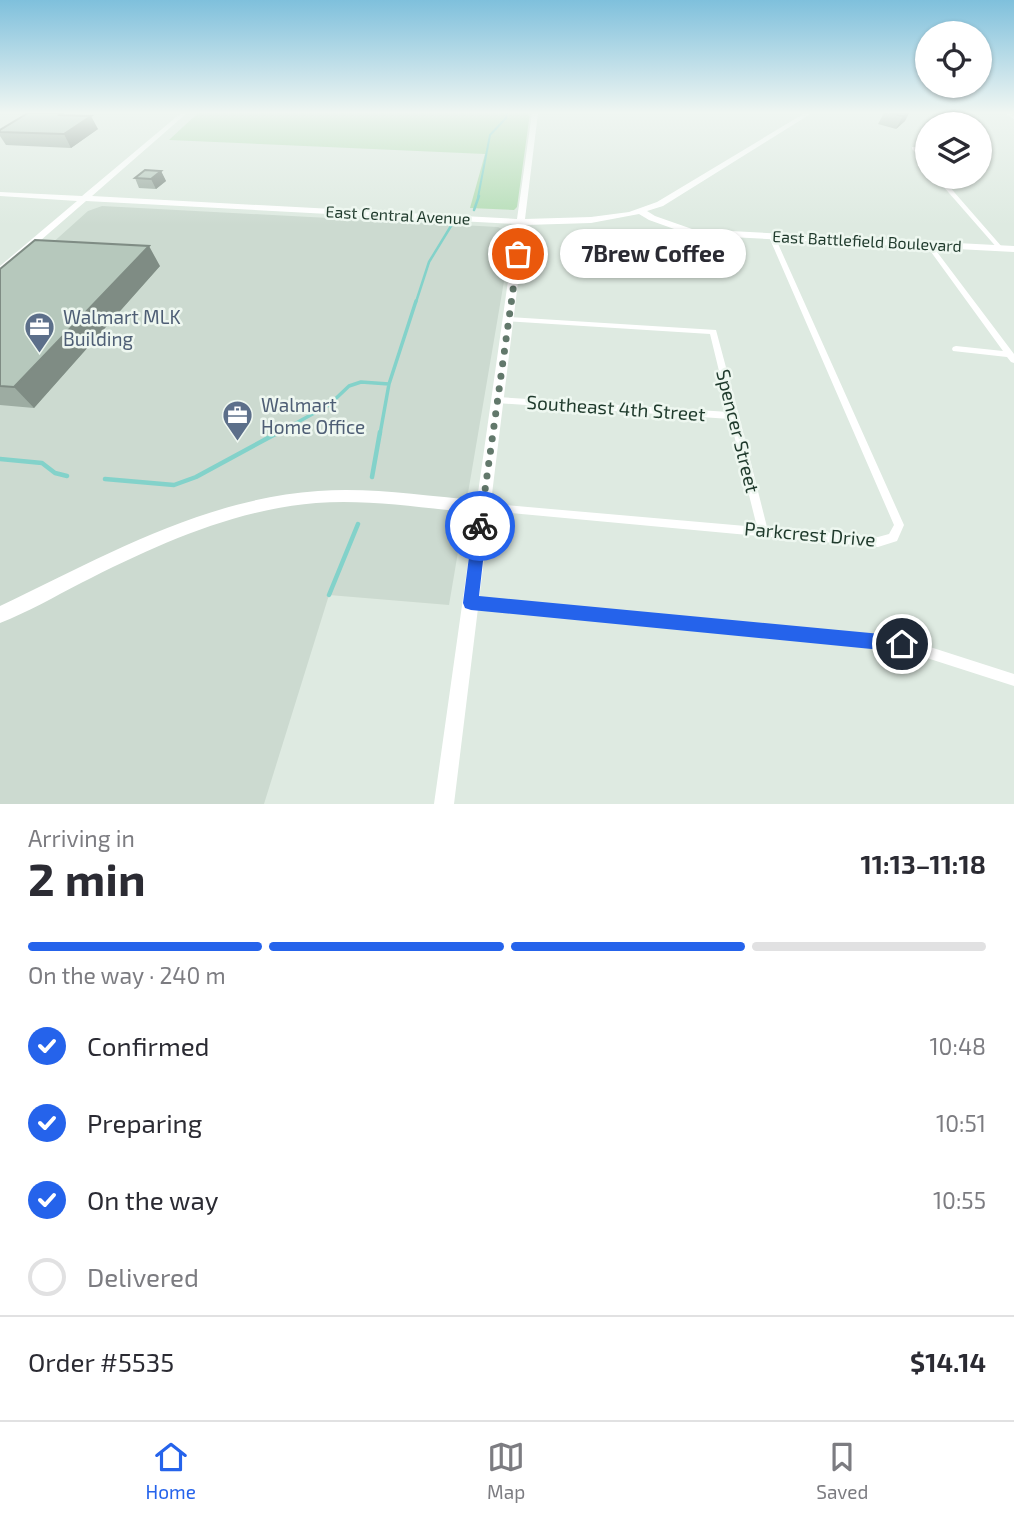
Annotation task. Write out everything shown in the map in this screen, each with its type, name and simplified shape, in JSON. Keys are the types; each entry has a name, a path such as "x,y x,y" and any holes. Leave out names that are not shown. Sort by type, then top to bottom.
{"main road":[{"name":"East Central Avenue","path":"522,222 582,221 641,211 660,204 748,151"},
{"path":"660,204 670,226"}],"street":[{"path":"0,271 140,151"},
{"path":"444,804 531,151"},
{"path":"949,189 1000,248"},
{"name":"East Central Avenue","path":"0,194 522,222"},
{"name":"East Battlefield Boulevard","path":"641,211 670,226 691,232 1014,249"},
{"name":"Parkcrest Drive","path":"482,507 878,542 892,538 899,525 772,237"},
{"path":"929,245 1012,357"},
{"name":"Spencer Street","path":"509,319 713,332 763,531"},
{"path":"956,349 1012,357"},
{"name":"Southeast 4th Street","path":"498,400 734,416"},
{"path":"0,615 200,521 253,507 318,497 482,507"},
{"path":"471,603 902,644 1014,680"}],"shaded area":[{"name":"Walmart Home Office","path":"102,206 498,227 512,234 449,605 329,595 264,804 0,804 0,290 88,211"}],"green space":[{"path":"406,151 525,151 517,207 514,210 470,208 485,154"}],"building":[{"path":"145,170 161,171 151,179 135,178"},
{"path":"633,231 657,232 659,244 634,243"},
{"name":"Walmart MLK Building","path":"35,240 149,246 14,387 0,386 0,269"}],"waterway":[{"path":"478,197 487,151"},
{"path":"474,210 479,196"},
{"path":"416,302 429,262 451,226"},
{"path":"389,384 416,301"},
{"path":"276,434 329,405 349,386 361,382 389,384"},
{"path":"380,434 389,384"},
{"path":"105,479 174,485 196,477 279,432"},
{"path":"372,477 380,432"},
{"path":"0,459 42,463 55,473 67,476"},
{"path":"329,595 358,524"}],"way so far":[{"path":"480,526 518,254"}],"place":[{"name":"7Brew Coffee","path":"518,254"},
{"name":"Walmart MLK Building","path":"40,355"},
{"name":"Walmart Home Office","path":"238,443"}],"route":[{"path":"480,526 471,603 902,644"}]}
